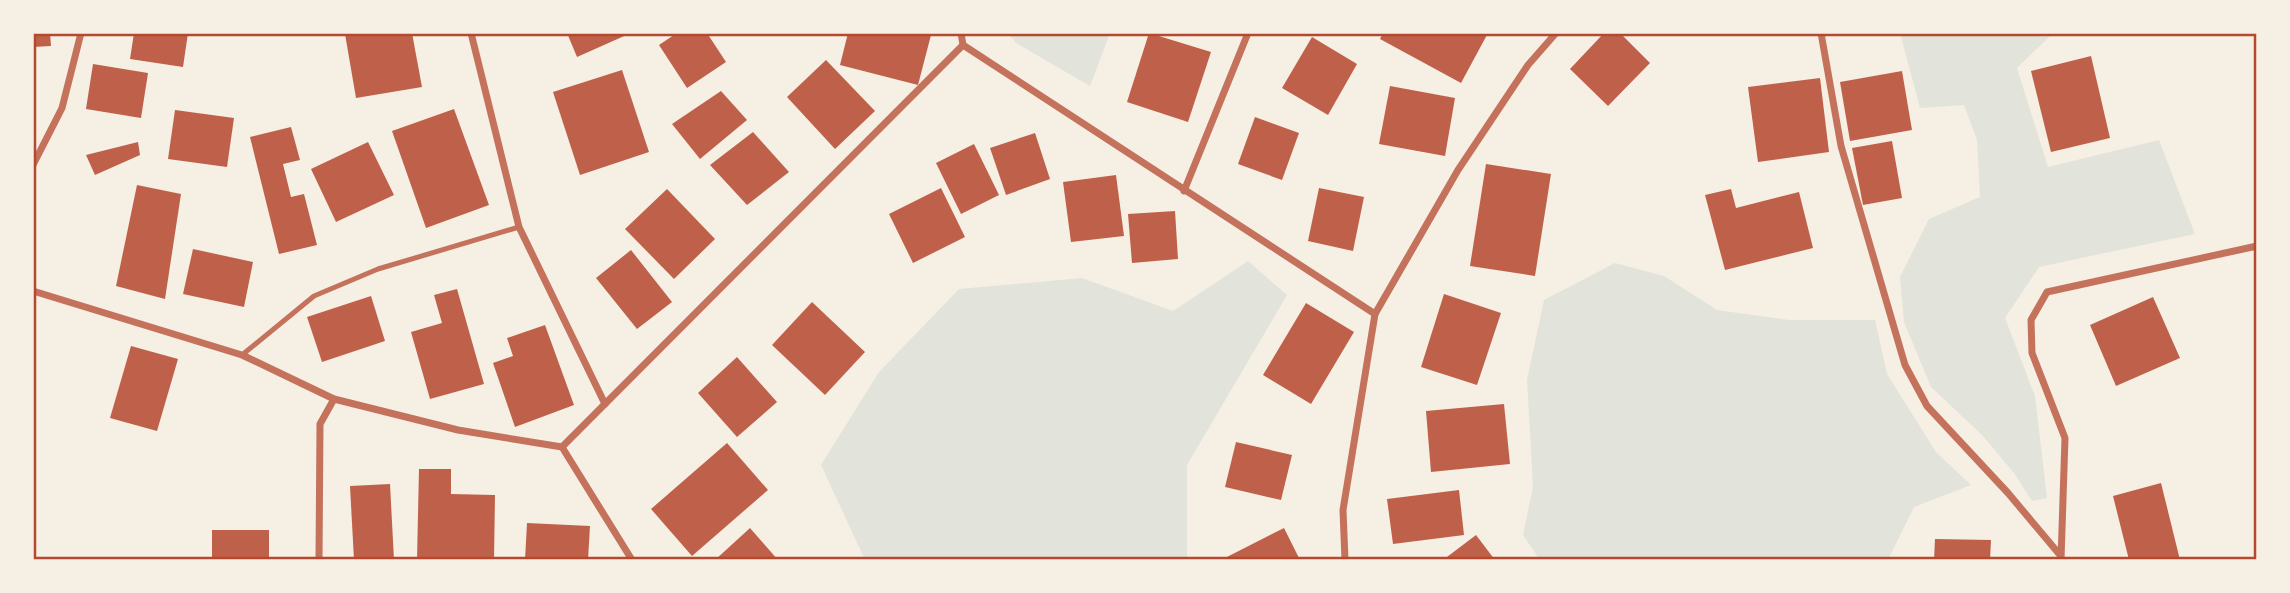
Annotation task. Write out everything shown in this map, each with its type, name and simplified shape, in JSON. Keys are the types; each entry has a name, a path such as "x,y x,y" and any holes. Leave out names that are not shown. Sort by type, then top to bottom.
{"street":[{"path":"33,165 62,108 81,33"},
{"path":"471,33 519,226 605,404"},
{"path":"961,33 964,45 1375,314"},
{"path":"1184,191 1248,33"},
{"path":"1345,560 1343,510 1375,314 1458,170 1528,65 1556,33"},
{"path":"1821,33 1841,146 1905,365 1927,405 2008,493 2060,557"},
{"path":"562,447 964,45"},
{"path":"2060,557 2065,438 2032,353 2031,320 2047,292 2257,246"},
{"path":"33,291 242,355 334,399 458,429 562,447 632,560"},
{"path":"319,560 320,424 334,399"}],"lane":[{"path":"242,355 314,296 378,269 519,226"}],"shaded area":[{"path":"1008,33 1110,33 1090,86 1016,43"},
{"path":"1900,33 2053,33 2017,68 2048,167 2159,140 2195,234 2039,267 2005,318 2035,396 2047,498 2032,501 2014,473 1982,435 1931,387 1904,322 1900,277 1929,219 1980,197 1977,140 1964,105 1920,108"},
{"path":"1248,261 1287,295 1187,465 1187,560 865,560 821,465 879,372 959,289 1082,278 1173,311"},
{"path":"1615,263 1664,276 1717,310 1789,320 1875,320 1887,374 1936,452 1971,485 1914,507 1888,560 1540,560 1523,535 1533,487 1527,380 1544,300"}],"building":[{"path":"33,33 50,33 51,46 33,47"},
{"path":"134,33 188,33 183,67 130,59"},
{"path":"412,33 422,87 356,98 345,34"},
{"path":"567,33 631,33 577,57"},
{"path":"677,33 707,33 726,62 687,88 659,45"},
{"path":"848,33 931,35 918,85 840,65"},
{"path":"1149,33 1211,52 1188,122 1127,102"},
{"path":"1383,33 1488,33 1461,83 1380,39"},
{"path":"1604,33 1620,33 1650,63 1608,106 1570,69"},
{"path":"1312,37 1357,64 1328,115 1282,88"},
{"path":"2091,56 2110,138 2051,152 2031,71"},
{"path":"826,60 875,111 835,149 787,97"},
{"path":"93,64 148,73 141,118 86,109"},
{"path":"622,70 649,152 580,175 553,92"},
{"path":"1902,71 1912,130 1850,141 1840,82"},
{"path":"1820,78 1829,152 1758,162 1748,87"},
{"path":"1390,86 1455,98 1445,156 1379,144"},
{"path":"721,91 747,120 700,159 672,124"},
{"path":"454,109 489,205 426,228 392,131"},
{"path":"175,110 234,118 227,167 168,159"},
{"path":"1255,117 1299,133 1282,180 1238,164"},
{"path":"291,127 300,160 283,164 291,197 304,194 317,245 279,254 250,137"},
{"path":"753,132 789,172 747,205 710,165"},
{"path":"1035,133 1050,179 1006,195 990,148"},
{"path":"1892,141 1902,198 1863,205 1852,148"},
{"path":"138,142 140,155 95,175 86,155"},
{"path":"368,142 394,195 336,222 311,169"},
{"path":"974,144 999,195 961,214 936,163"},
{"path":"1486,164 1551,174 1535,276 1470,266"},
{"path":"1116,175 1124,236 1071,242 1063,182"},
{"path":"137,185 181,194 165,299 116,286"},
{"path":"941,188 965,237 913,263 889,214"},
{"path":"1319,188 1364,197 1353,251 1308,241"},
{"path":"667,189 715,239 674,279 625,229"},
{"path":"1731,189 1736,208 1799,192 1813,248 1725,270 1705,195"},
{"path":"1175,211 1178,259 1132,263 1128,214"},
{"path":"193,249 253,262 244,307 183,294"},
{"path":"631,250 672,302 637,329 596,278"},
{"path":"457,289 484,384 430,399 411,332 442,323 434,295"},
{"path":"1444,294 1501,313 1477,385 1421,367"},
{"path":"371,296 385,341 322,362 307,317"},
{"path":"2153,297 2180,358 2116,386 2090,325"},
{"path":"812,302 865,352 825,395 772,345"},
{"path":"1306,303 1354,332 1311,404 1263,375"},
{"path":"545,325 574,405 515,427 493,363 513,356 507,338"},
{"path":"131,346 178,359 157,431 110,418"},
{"path":"737,357 777,402 737,437 698,393"},
{"path":"1504,404 1510,464 1431,472 1426,411"},
{"path":"1236,442 1292,455 1281,500 1225,487"},
{"path":"727,443 768,490 692,556 651,509"},
{"path":"419,469 451,469 451,494 495,495 494,560 417,560"},
{"path":"2161,483 2180,560 2129,560 2113,496"},
{"path":"390,484 394,560 354,560 350,486"},
{"path":"1459,490 1464,535 1393,544 1387,499"},
{"path":"527,523 590,526 588,560 525,560"},
{"path":"750,528 778,560 715,560"},
{"path":"1284,528 1300,560 1221,560"},
{"path":"212,530 269,530 269,560 212,560"},
{"path":"1476,535 1495,560 1443,560"},
{"path":"1935,539 1991,540 1990,560 1934,560"}]}
